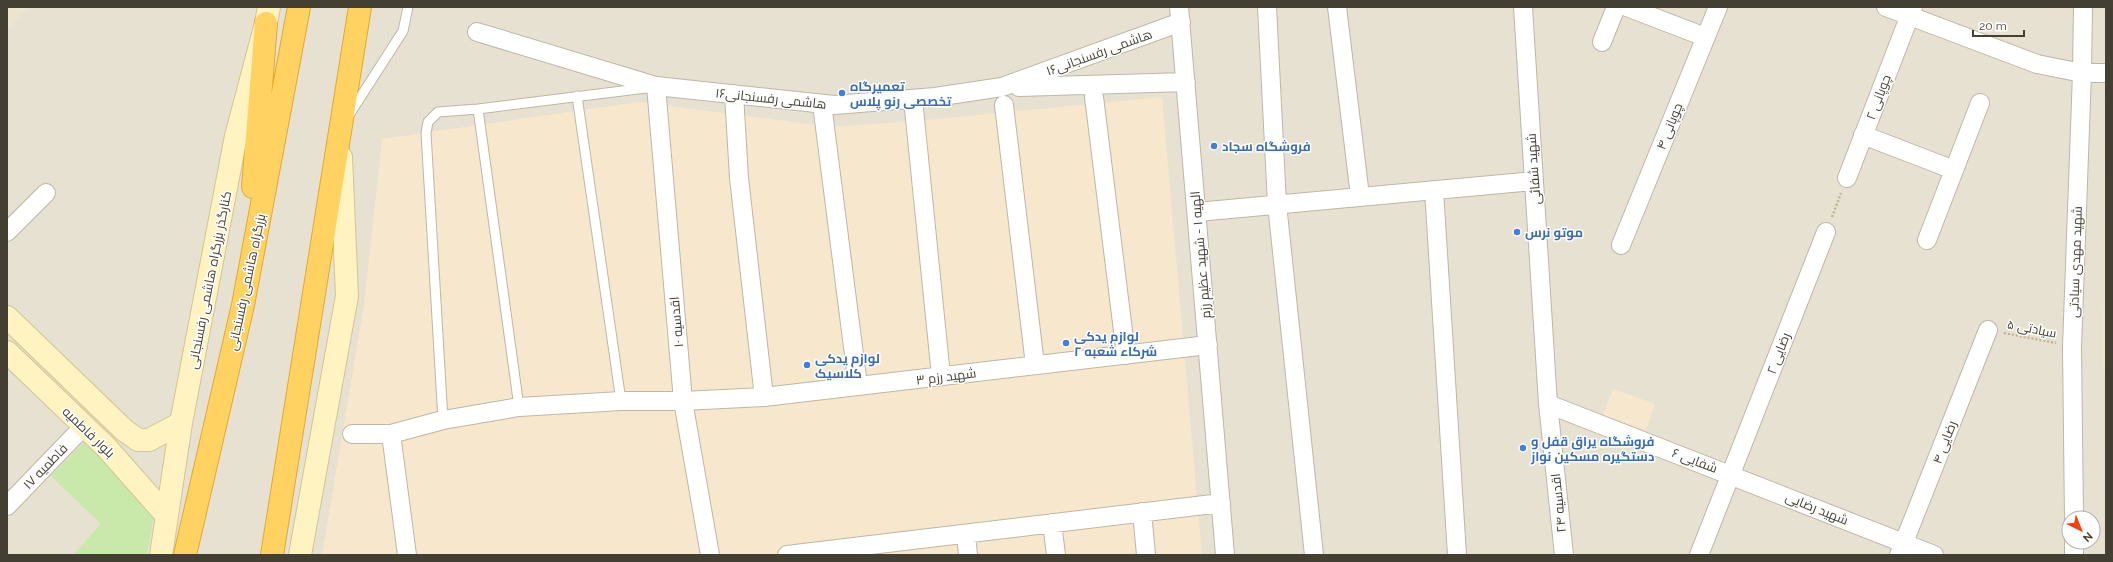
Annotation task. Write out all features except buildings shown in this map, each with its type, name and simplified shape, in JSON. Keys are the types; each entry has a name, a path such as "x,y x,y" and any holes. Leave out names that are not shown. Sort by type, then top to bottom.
{"highway":[{"name":"بزرگراه هاشمی رفسنجانی","path":"185,555 243,305 299,7"},
{"path":"272,555 339,129 360,7"},
{"path":"243,305 268,15"}],"street":[{"path":"1267,7 1277,204 1314,555"},
{"path":"1337,7 1360,196"},
{"name":"شهید شفائی","path":"1523,7 1548,404"},
{"path":"1602,42 1616,7"},
{"path":"1627,7 1705,37"},
{"name":"چوپانی ۴","path":"1621,245 1718,7"},
{"path":"1886,7 1911,11 2037,64 2082,73 2106,73"},
{"name":"شهید مهدی سیادتی","path":"2074,510 2072,347 2083,7"},
{"name":"چوپانی ۲","path":"1847,178 1911,11"},
{"name":"کنارگذر بزرگراه هاشمی رفسنجانی","path":"161,555 181,424 236,136 268,15"},
{"name":"الهیه ۱ - شهید عظیم رزم","path":"1180,15 1225,555"},
{"name":"هاشمی رفسنجانی۱۶","path":"477,32 656,86 834,105 913,99 1002,87 1180,15"},
{"path":"1002,87 1186,82"},
{"name":"اقدسیه ۱۰","path":"656,86 683,401 710,555"},
{"path":"734,94 739,178 764,397"},
{"path":"1094,97 1126,355"},
{"path":"913,99 941,376"},
{"path":"1927,240 1980,103"},
{"path":"822,104 858,386"},
{"path":"1004,105 1035,365"},
{"path":"300,555 347,296 339,129"},
{"path":"1863,135 1954,170"},
{"path":"1196,212 1534,181"},
{"path":"1434,190 1457,555"},
{"path":"7,232 46,193"},
{"name":"رضایی ۲","path":"1699,555 1826,232"},
{"name":"بلوار فاطمیه","path":"7,317 124,430 138,440 150,440 181,424"},
{"name":"رضایی ۴","path":"1902,549 1988,330"},
{"name":"شهید رزم ۳","path":"352,434 391,434 443,420 518,407 621,401 683,401 764,397 1208,345"},
{"name":"بلوار فاطمیه","path":"7,352 106,447 167,516"},
{"name":"شفایی ۶","path":"1548,404 1731,474"},
{"name":"اقدسیه ۲۴","path":"1548,404 1564,555"},
{"name":"فاطمیه ۱۷","path":"7,506 84,427"},
{"path":"106,447 113,451 123,448 127,439 124,430"},
{"path":"391,434 407,555"},
{"name":"شهید رضایی","path":"1731,474 1902,549 1934,555"},
{"path":"788,555 873,550 966,534 1221,503"},
{"path":"1142,512 1146,555"},
{"path":"1052,523 1056,555"},
{"path":"966,534 968,555"}],"lane":[{"path":"339,129 403,31 408,7"},
{"path":"443,420 426,133 428,122 438,112 478,109 656,86"},
{"path":"577,96 621,401"},
{"path":"478,109 518,407"}],"path":[{"path":"1826,232 1847,178"},
{"name":"سیادتی ۵","path":"1988,330 2072,347"}],"shaded area":[{"path":"7,7 2106,7 2106,555 7,555"},
{"path":"7,7 29,7 7,30"},
{"path":"2105,85 2106,371 2103,371"},
{"path":"1162,97 1202,555 322,555 364,305 382,139 639,102 832,127 926,120"},
{"path":"1613,389 1655,404 1646,430 1603,415"}],"green space":[{"path":"85,441 154,514 147,555 73,555 101,524 51,476"}],"place":[{"name":"تعمیرگاه تخصصی رنو پلاس","path":"842,93"},
{"name":"فروشگاه سجاد","path":"1214,146"},
{"name":"موتو نرس","path":"1517,232"},
{"name":"لوازم یدکی شرکاء شعبه ۲","path":"1066,343"},
{"name":"لوازم یدکی کلاسیک","path":"807,365"},
{"name":"فروشگاه یراق قفل و دستگیره مسکین نواز","path":"1523,448"}]}
